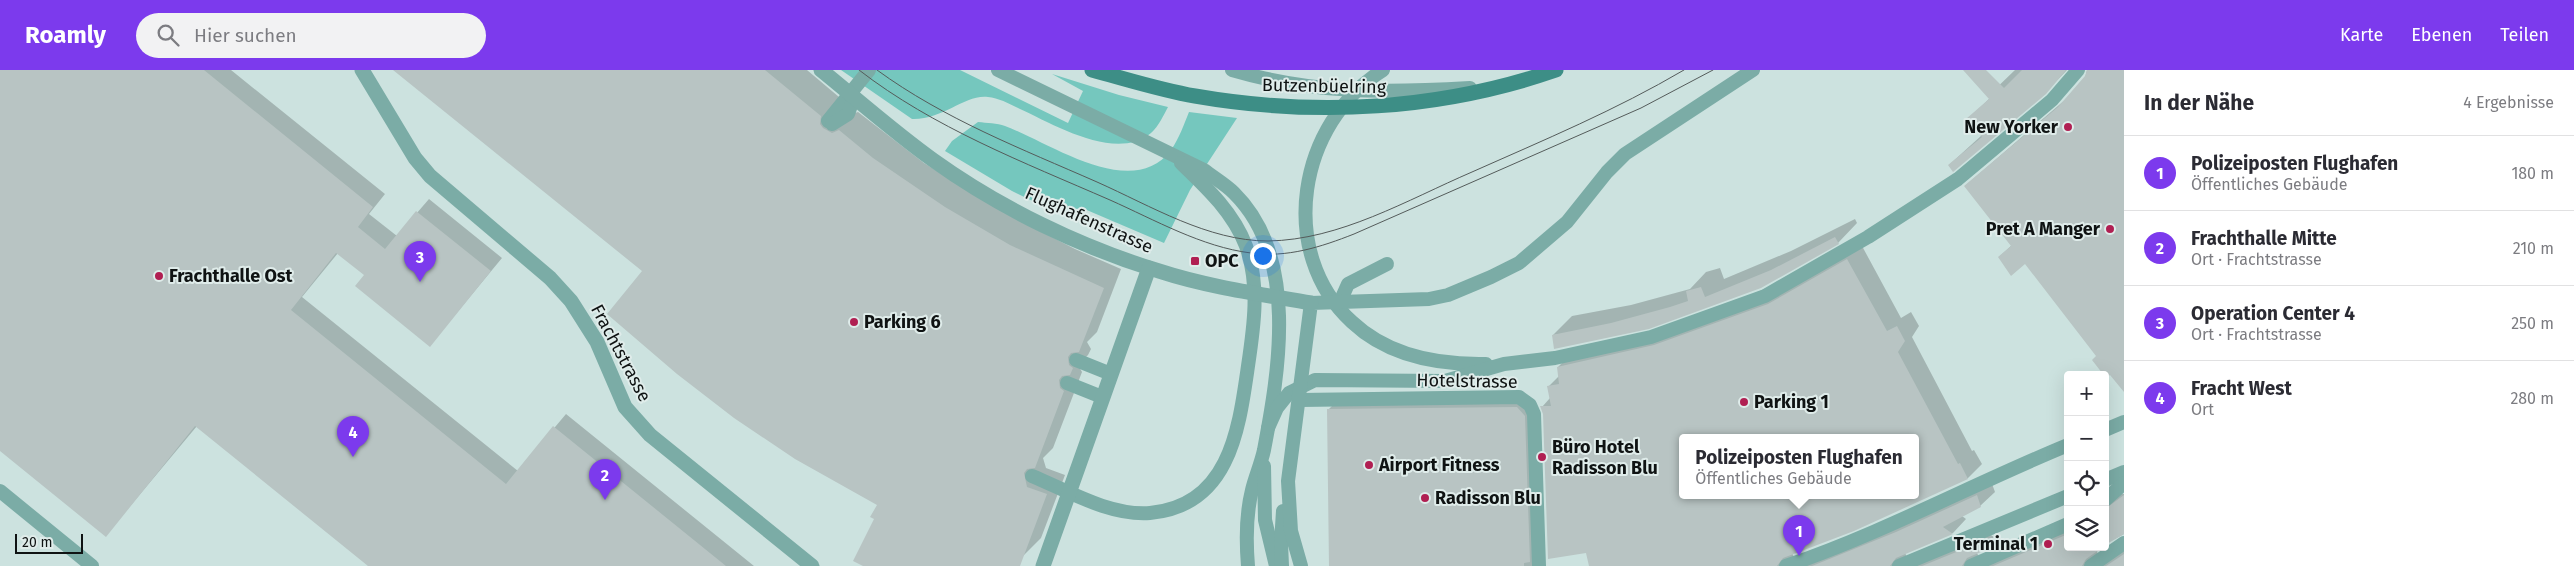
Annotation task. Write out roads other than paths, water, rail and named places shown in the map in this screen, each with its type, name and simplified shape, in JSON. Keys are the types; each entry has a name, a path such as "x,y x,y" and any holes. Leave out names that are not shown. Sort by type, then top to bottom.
{"main road":[{"name":"Butzenbüelring","path":"1092,70 1195,96 1269,106 1388,107 1436,100 1556,70"}],"street":[{"name":"Frachtstrasse","path":"362,70 415,158 430,176 543,272 571,301 597,342 625,407 636,420 650,435 812,566"},
{"name":"Flughafenstrasse","path":"821,70 933,160 992,197 1075,239 1149,268 1231,289 1311,303"},
{"path":"1043,566 1149,268"}],"lane":[{"path":"854,97 848,114 830,123 869,70"},
{"path":"998,70 1204,170 1234,193 1250,213 1267,246 1276,275 1280,318 1264,453 1252,492 1249,509 1248,566"},
{"path":"1232,70 1292,85 1335,91 1386,92 1510,83"},
{"path":"1383,70 1358,90 1336,116 1321,142 1307,182 1304,213 1308,245 1316,270 1329,295 1341,311 1363,331 1387,346 1431,361 1468,364 1504,364 1555,358 1650,337 1765,296 1842,250 1868,237 1958,179 2052,100 2078,70"},
{"name":"Flughafenstrasse","path":"1311,303 1429,299 1448,295 1491,277 1519,262 1568,222 1606,172 1625,154 1753,70"},
{"path":"1068,494 1031,477 1110,507 1139,513 1151,513 1177,506 1197,494 1220,470 1234,446 1240,422 1254,324 1255,298 1251,263 1236,225 1226,210 1200,181 1162,149"},
{"path":"1340,302 1348,284 1386,264"},
{"path":"1282,566 1281,526 1300,400 1311,303"},
{"path":"1076,360 1110,374"},
{"path":"1268,428 1277,408 1289,393 1316,380 1446,380 1504,364"},
{"path":"1067,384 1102,397"},
{"name":"Hotelstrasse","path":"1300,400 1519,397 1524,400 1534,414 1539,566"},
{"path":"2109,428 2124,422"},
{"path":"1786,566 1873,532 1994,476 2064,447"},
{"path":"1264,453 1265,520 1276,566"},
{"path":"2109,478 2124,472"},
{"path":"1288,481 1290,524 1301,566"},
{"path":"2109,497 2124,484"},
{"path":"0,491 92,566"},
{"path":"1899,566 2064,498"},
{"path":"1971,566 2064,526"},
{"path":"2091,566 2124,543"}],"tram line":[{"path":"859,70 888,91 948,127 1012,157 1197,239 1233,250 1264,254 1291,253 1354,234 1641,108 1713,70"},
{"path":"877,70 929,104 956,118 1159,211 1202,229 1224,235 1268,241 1295,239 1321,234 1373,217 1580,124 1684,70"}],"place":[{"name":"New Yorker","path":"2068,127"},
{"name":"Pret A Manger","path":"2110,229"},
{"name":"OPC","path":"1195,261"},
{"name":"Frachthalle Ost","path":"159,276"},
{"name":"Operation Center 4","path":"420,282"},
{"name":"Parking 6","path":"854,322"},
{"name":"Parking 1","path":"1744,402"},
{"name":"Fracht West","path":"353,457"},
{"name":"Büro Hotel Radisson Blu","path":"1542,457"},
{"name":"Airport Fitness","path":"1369,465"},
{"name":"Radisson Blu","path":"1425,498"},
{"name":"Frachthalle Mitte","path":"605,500"},
{"name":"Terminal 1","path":"2048,544"},
{"name":"Polizeiposten Flughafen","path":"1799,556"}]}
